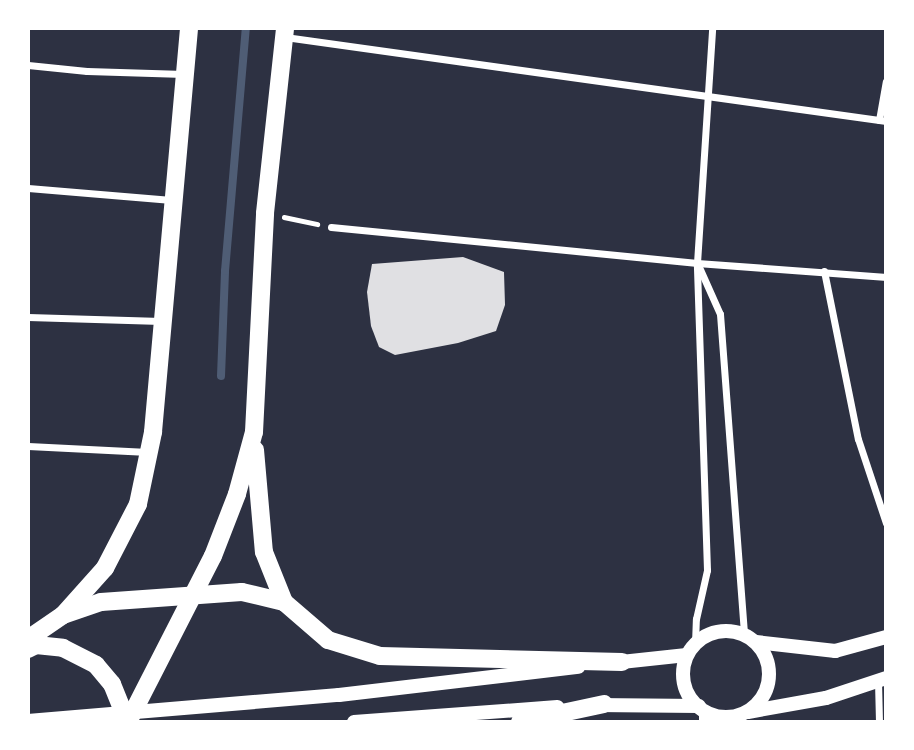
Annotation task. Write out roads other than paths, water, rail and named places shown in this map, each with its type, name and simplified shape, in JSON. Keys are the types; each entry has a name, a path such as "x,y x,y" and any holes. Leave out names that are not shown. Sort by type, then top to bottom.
{"main road":[{"path":"28,639 62,615 105,568 138,504 149,452 189,28"},
{"path":"285,33 265,213 254,432 264,552 284,601 328,640 380,656 622,662"},
{"path":"128,722 195,596 237,494 254,432"},
{"path":"62,615 101,602 242,592 284,601"},
{"path":"28,722 339,695 622,662 691,649 718,631 732,630 750,638 835,651 886,637"},
{"path":"737,717 765,693 770,680 769,666 750,638"},
{"path":"28,649 36,645 62,648 96,665 112,684 121,706 121,722"},
{"path":"691,649 684,680 687,693 703,713"},
{"path":"354,722 604,704 737,717 826,698 882,679"},
{"path":"520,722 604,704"}],"street":[{"path":"691,649 707,569 697,263 712,28"},
{"path":"285,33 487,67 708,94 883,121 886,82"},
{"path":"28,65 87,71 184,74"},
{"path":"28,188 172,200"},
{"path":"331,228 697,263 886,277"},
{"path":"697,263 720,314 750,638"},
{"path":"824,271 858,439 886,523"},
{"path":"28,317 162,321"},
{"path":"28,446 149,452"},
{"path":"877,495 886,491"},
{"path":"879,722 882,679"}],"waterway":[{"path":"221,376 225,271 246,28"}]}
